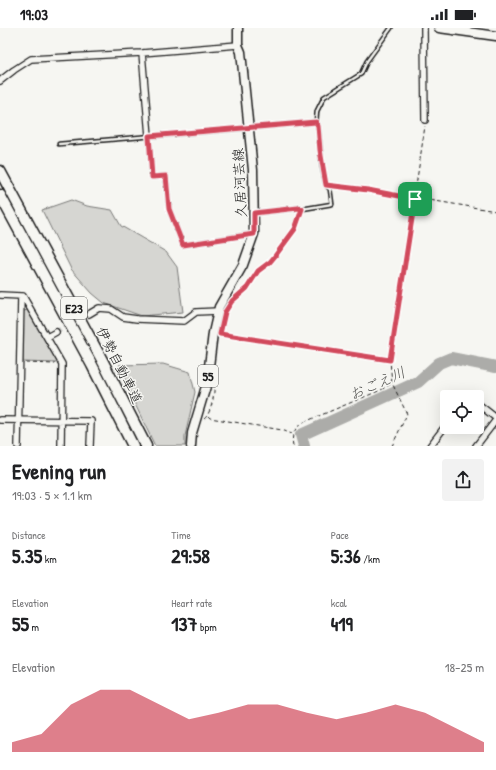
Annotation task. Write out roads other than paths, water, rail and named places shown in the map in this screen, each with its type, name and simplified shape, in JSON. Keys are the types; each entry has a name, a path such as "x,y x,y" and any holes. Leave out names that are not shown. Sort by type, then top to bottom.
{"highway":[{"name":"伊勢自動車道","path":"0,171 102,360 146,446"},
{"name":"伊勢自動車道","path":"0,195 134,446"}],"main road":[{"name":"久居河芸線","path":"191,446 192,433 207,383 213,333 219,307 243,265 254,234 253,170 241,52 238,45 238,28"},
{"path":"439,28 496,36"}],"street":[{"path":"424,28 425,120"},
{"path":"0,82 14,70 31,59 142,53 238,45"},
{"path":"142,53 149,136"},
{"path":"0,296 23,296 62,364 61,446"},
{"path":"18,446 20,296"},
{"path":"89,314 99,308 111,309 123,317 184,321 196,312 218,311"},
{"path":"47,337 56,332"},
{"path":"476,446 496,419 484,409"},
{"path":"0,420 90,421 90,446"},
{"path":"430,446 440,433"}],"lane":[{"path":"254,213 298,208 302,209 332,204 330,189 326,185 320,150 318,126 316,122 317,111 324,97 361,74 367,61 391,28"},
{"path":"60,144 316,122"},
{"path":"149,136 152,177 166,176 169,209 183,245 254,234"}],"waterway":[{"name":"おごえ川","path":"304,446 301,435 418,382 439,363 451,358 496,367"}],"tunnel":[{"path":"56,332 89,314"}]}
